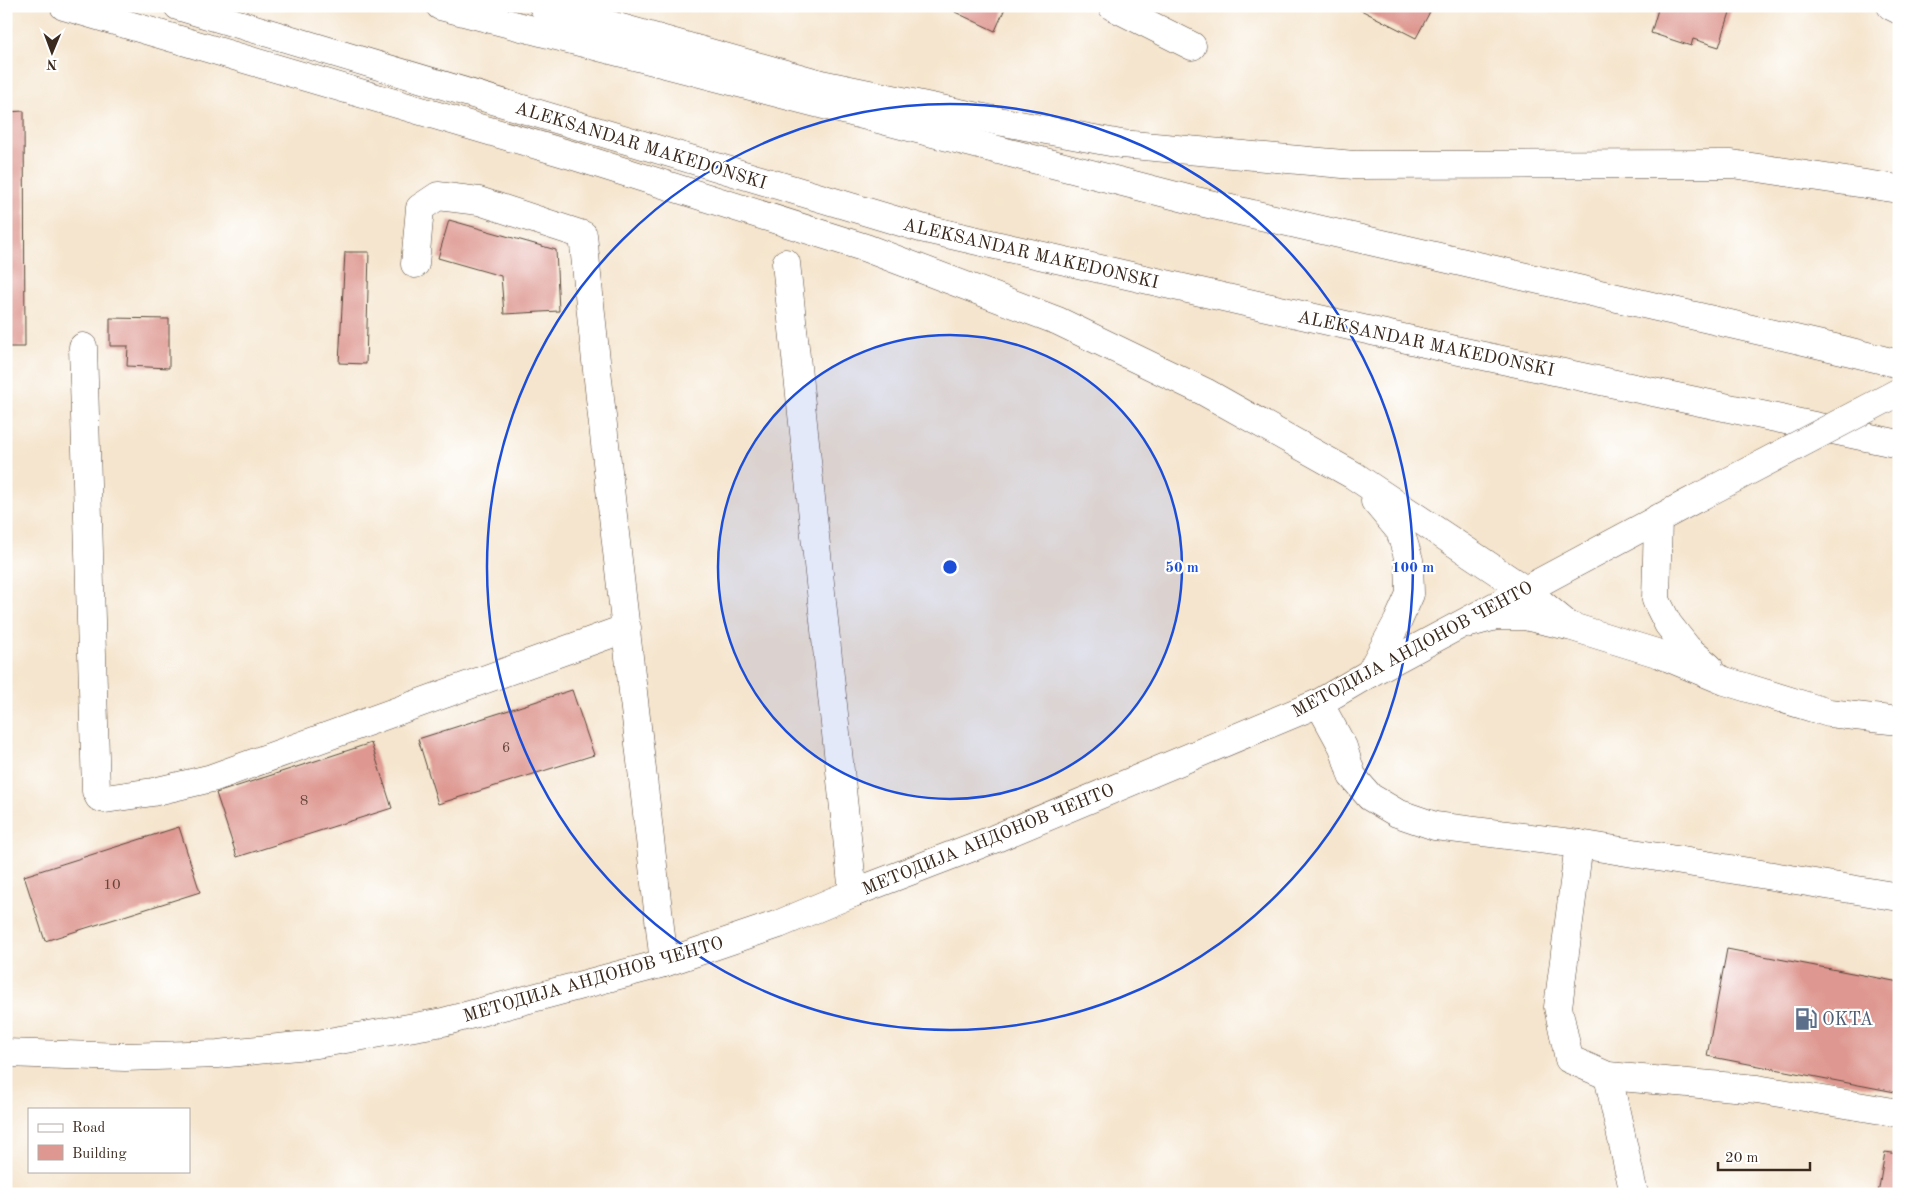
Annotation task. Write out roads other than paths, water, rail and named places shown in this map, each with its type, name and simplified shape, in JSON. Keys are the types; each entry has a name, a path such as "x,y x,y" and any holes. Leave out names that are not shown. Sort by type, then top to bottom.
{"street":[{"path":"64,6 562,152 866,248 1058,321 1205,392 1353,475 1525,590 1569,626"},
{"name":"ALEKSANDAR MAKEDONSKI","path":"178,6 921,228 1455,350 1899,444"},
{"path":"440,6 1196,201 1899,364"},
{"path":"543,6 821,84 998,121 1121,144 1354,165 1732,164 1899,188"},
{"path":"1112,6 1192,46"},
{"path":"1891,6 1899,10"},
{"path":"415,264 420,208 438,196 479,201 583,236 603,438 627,628 664,963"},
{"path":"786,263 853,893"},
{"path":"83,347 96,792 99,797 105,799 153,792 212,778 627,628"},
{"name":"МЕТОДИЈА АНДОНОВ ЧЕНТО","path":"6,1053 125,1058 218,1054 317,1044 443,1022 664,963 779,924 853,893 994,839 1319,703 1370,673 1658,518 1899,392"},
{"path":"1353,475 1400,531 1409,560 1410,594 1370,673"},
{"path":"1658,518 1656,600 1668,624 1687,648 1725,682"},
{"path":"1461,625 1496,616 1525,616 1569,626 1660,654 1725,682 1829,713 1899,722"},
{"path":"1319,703 1343,747 1352,776 1370,797 1397,813 1435,826 1579,844 1899,897"},
{"path":"1579,844 1558,1007 1569,1058 1608,1076 1757,1088 1899,1113"},
{"path":"1608,1076 1634,1194"}],"place":[{"name":"OKTA","path":"1806,1019"}]}
